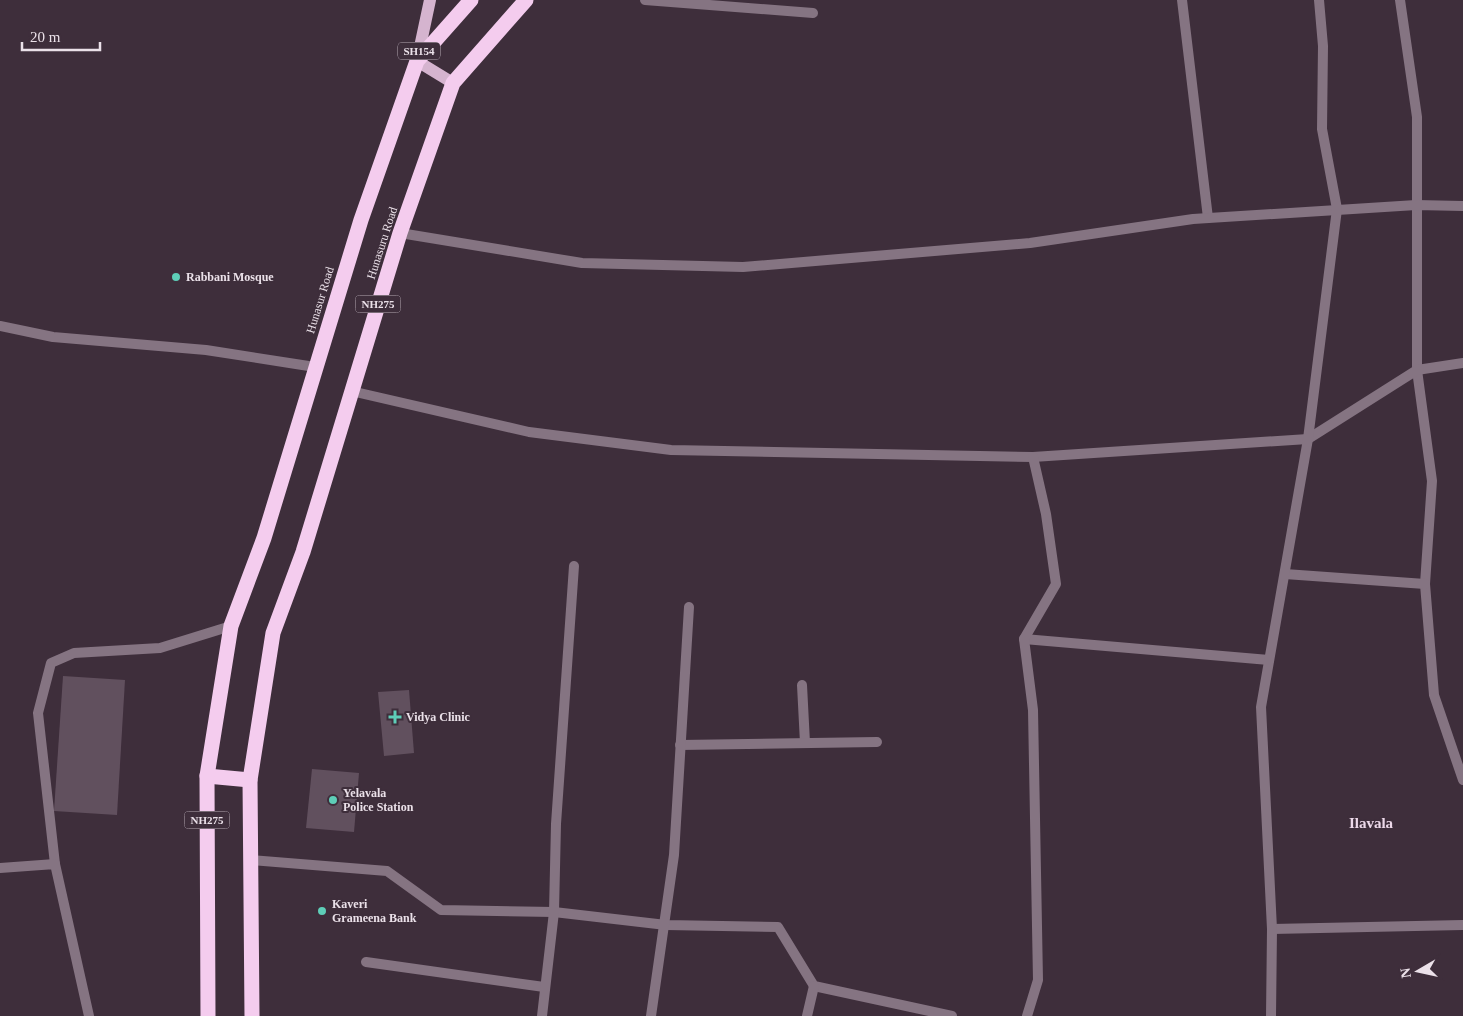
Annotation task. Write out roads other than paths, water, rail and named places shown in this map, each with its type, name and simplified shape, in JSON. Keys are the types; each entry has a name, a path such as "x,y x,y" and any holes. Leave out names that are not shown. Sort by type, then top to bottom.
{"highway":[{"name":"Hunasur Road","path":"231,626 264,538 360,220 417,61 471,0"},
{"name":"Hunasuru Road","path":"250,780 274,633 303,552 400,233 453,83 526,0"},
{"name":"NH275","path":"208,1016 207,776 231,626"},
{"path":"207,776 250,780"},
{"name":"NH275","path":"250,780 252,1016"}],"main road":[{"name":"SH154","path":"430,0 417,61 453,83"}],"street":[{"path":"645,0 813,13"},
{"path":"1182,0 1208,218"},
{"path":"1271,1016 1272,929 1261,707 1308,439 1337,210 1322,129 1323,46 1319,0"},
{"path":"1400,0 1417,117 1417,370 1432,482 1425,584 1434,695 1463,780"},
{"path":"400,233 582,263 743,267 1030,244 1208,218 1416,205 1463,206"},
{"path":"0,326 53,337 206,350 315,367"},
{"path":"351,391 529,432 671,450 1033,457 1308,439 1417,370 1463,363"},
{"path":"1027,1016 1038,980 1034,710 1024,639 1056,584 1046,514 1033,457"},
{"path":"542,1016 554,912 556,824 574,566"},
{"path":"1284,574 1425,584"},
{"path":"651,1016 666,925 674,855 689,607"},
{"path":"89,1016 55,864 38,713 50,663 74,653 160,648 231,626"},
{"path":"1024,639 1269,660"},
{"path":"802,685 805,743"},
{"path":"680,744 877,742"},
{"path":"252,860 387,871 441,910 554,912 666,925 778,927 814,986 807,1016"},
{"path":"0,868 55,864"},
{"path":"1272,929 1463,925"},
{"path":"366,962 544,986"},
{"path":"814,986 952,1016"}],"place":[{"name":"Rabbani Mosque","path":"176,277"},
{"name":"Vidya Clinic","path":"395,717"},
{"name":"Yelavala Police Station","path":"333,800"},
{"name":"Kaveri Grameena Bank","path":"322,911"}],"district":[{"name":"Ilavala","path":"1371,823"}]}
